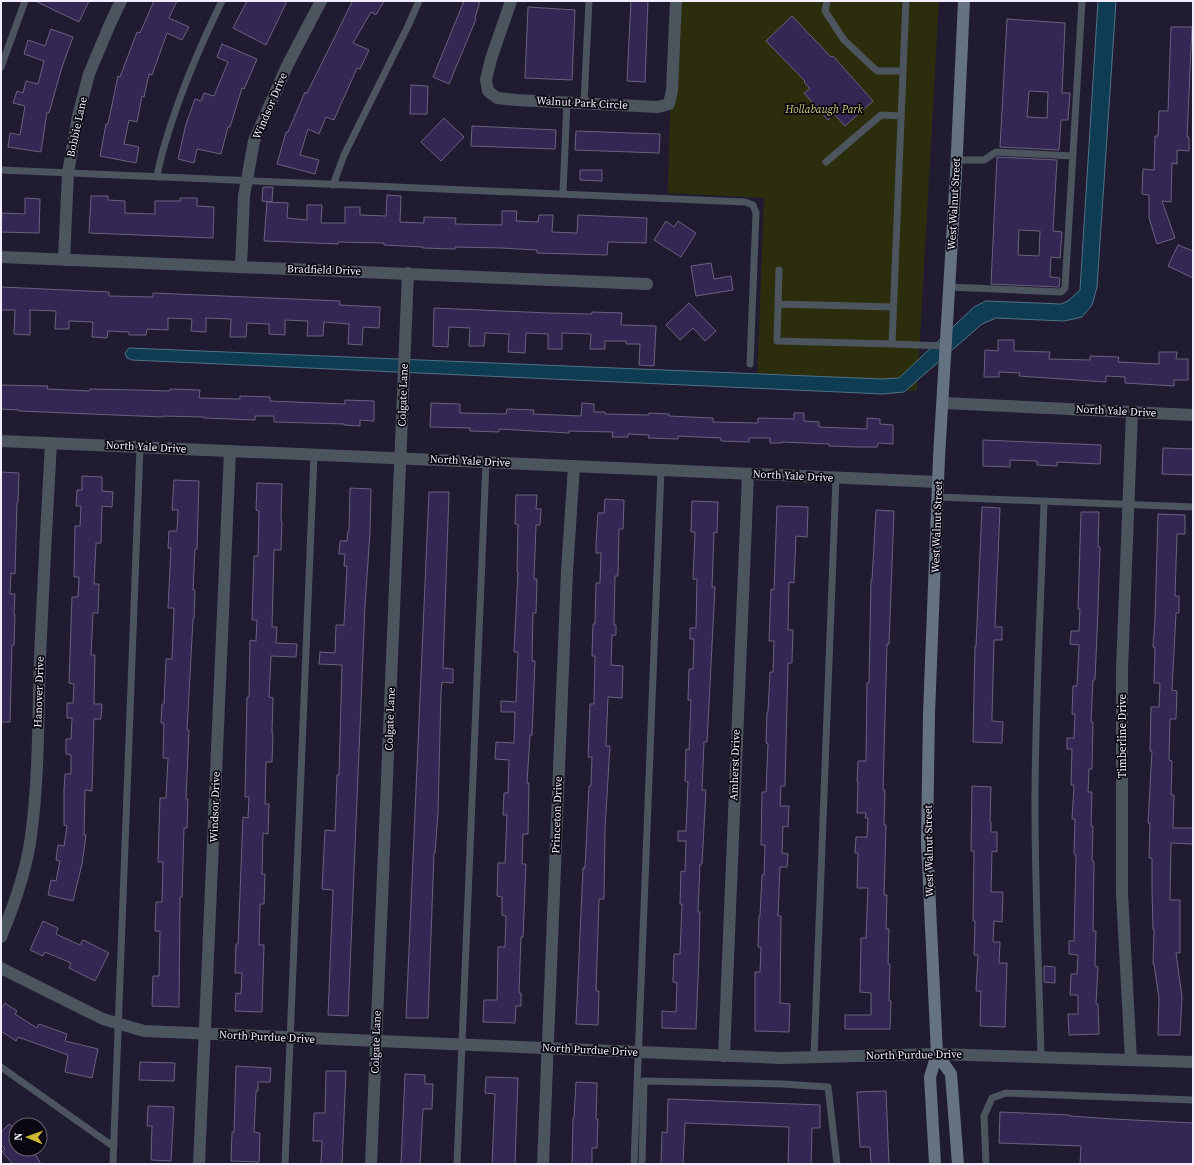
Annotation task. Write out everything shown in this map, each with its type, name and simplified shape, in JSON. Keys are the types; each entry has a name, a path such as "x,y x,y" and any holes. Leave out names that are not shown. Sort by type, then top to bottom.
{"main road":[{"name":"West Walnut Street","path":"935,1164 930,1077 937,1054 927,842 929,714 938,482 957,160 964,1"},
{"path":"937,1054 951,1074 958,1164"}],"street":[{"name":"Bobbie Lane","path":"64,260 68,173 78,116 89,74 121,1"},
{"name":"Windsor Drive","path":"241,267 245,182 254,140 287,66 321,1"},
{"name":"Walnut Park Circle","path":"511,1 490,59 486,80 488,91 497,98 658,106 669,104 672,90 676,1"},
{"name":"Bradfield Drive","path":"1,257 646,284"},
{"name":"Colgate Lane","path":"371,1164 408,273"},
{"name":"North Yale Drive","path":"943,403 1193,415"},
{"name":"Timberline Drive","path":"1131,1060 1122,893 1122,670 1132,412"},
{"name":"North Yale Drive","path":"1,441 938,482"},
{"name":"Hanover Drive","path":"1,937 9,918 31,837 36,787 51,443"},
{"name":"Windsor Drive","path":"199,1164 206,1034 230,451"},
{"name":"Princeton Drive","path":"543,1164 567,579 574,466"},
{"name":"Amherst Drive","path":"724,1056 748,474"},
{"name":"North Purdue Drive","path":"1,968 103,1019 144,1030 376,1042 781,1058 937,1054 1193,1062"}],"lane":[{"path":"1,67 25,1"},
{"path":"157,177 160,158 181,93 222,1"},
{"path":"333,185 344,155 419,1"},
{"path":"584,103 589,1"},
{"path":"827,1 825,11 844,40 877,71 903,71"},
{"path":"892,344 906,1"},
{"path":"949,287 1061,292 1065,288 1082,1"},
{"path":"563,193 566,102"},
{"path":"826,162 881,115 901,116"},
{"path":"957,160 984,160 996,152 1073,156"},
{"path":"1,170 245,182 563,193 745,202 753,205 756,213 750,364"},
{"path":"779,270 777,341 945,346"},
{"path":"778,304 893,307"},
{"path":"113,1164 140,447"},
{"path":"285,1164 314,455"},
{"path":"457,1164 486,462"},
{"path":"634,1164 661,470"},
{"path":"814,1058 836,478"},
{"path":"938,497 1193,507"},
{"path":"1041,1057 1035,867 1035,748 1044,501"},
{"path":"1,1067 114,1147"},
{"path":"642,1164 644,1081 783,1084 828,1087 837,1164"},
{"path":"986,1164 984,1116 992,1098 1006,1093 1193,1100"}],"green space":[{"name":"Hollabaugh Park","path":"673,1 939,1 917,391 757,384 764,198 668,193"}],"water":[{"path":"1098,1 1116,1 1097,287 1092,305 1082,317 1064,321 996,318 982,324 904,392 883,394 132,360 127,358 125,353 129,348 882,379 899,378 974,307 986,301 1061,304 1068,301 1080,290"}],"building":[{"path":"35,1 89,1 79,22"},
{"path":"154,1 177,1 169,18 189,27 182,40 167,33 152,75 149,74 144,97 142,96 137,122 129,120 124,144 139,147 136,163 100,156 118,76 120,77 137,32 140,33"},
{"path":"247,1 287,1 266,45 233,28"},
{"path":"350,1 384,1 376,15 371,12 353,43 369,50 360,69 357,68 334,120 326,117 319,134 308,129 300,155 319,160 315,174 277,164 286,132 288,132 305,92 307,93 352,2"},
{"path":"464,1 480,1 476,19 449,84 433,77"},
{"path":"631,1 648,1 645,82 627,81"},
{"path":"528,7 575,10 572,80 525,78"},
{"path":"792,16 831,57 833,56 873,101 845,126 834,114 828,120 804,93 810,89 804,82 805,81 766,41"},
{"path":"1007,19 1065,23 1062,93 1070,93 1068,120 1061,120 1059,150 1000,147","holes":["1029,91 1048,92 1047,118 1027,117"]},
{"path":"1171,27 1192,27 1187,137 1189,137 1189,151 1177,150 1177,164 1172,163 1171,202 1162,201 1175,238 1157,244 1149,218 1149,195 1142,194 1143,169 1154,170 1155,136 1158,136 1159,111 1168,111"},
{"path":"51,29 73,37 62,67 49,113 47,112 41,152 8,147 10,133 20,135 25,106 13,103 17,91 23,93 26,81 38,84 44,61 24,54 28,40 45,46"},
{"path":"222,44 257,59 244,89 242,88 230,127 228,127 221,154 197,149 194,163 178,159 186,124 195,99 201,101 204,93 214,96 228,62 217,57"},
{"path":"411,85 428,86 427,114 410,114"},
{"path":"444,118 464,137 441,161 421,142"},
{"path":"472,126 556,130 555,149 471,146"},
{"path":"576,131 660,134 659,153 575,150"},
{"path":"997,157 1057,160 1053,231 1062,232 1060,258 1051,257 1050,277 1060,278 1059,287 991,284","holes":["1019,230 1040,231 1039,256 1018,255"]},
{"path":"580,170 602,170 602,181 580,180"},
{"path":"263,187 273,187 272,202 262,201"},
{"path":"387,195 401,196 400,222 424,223 424,217 456,218 455,224 502,225 502,211 517,211 516,221 538,222 539,215 553,215 552,232 577,233 578,215 647,218 646,243 608,242 607,255 537,253 537,250 501,248 423,248 384,245 384,243 338,242 338,244 264,241 267,202 288,203 287,218 307,220 307,205 322,205 321,223 345,223 345,207 360,207 360,215 386,216"},
{"path":"91,196 108,196 108,200 125,201 125,213 155,214 155,201 180,201 180,198 197,198 197,206 214,207 213,238 89,233"},
{"path":"25,198 40,199 39,233 1,232 2,213 25,214"},
{"path":"666,221 674,227 678,221 696,233 681,257 654,240"},
{"path":"1178,245 1193,251 1193,278 1168,266"},
{"path":"711,263 714,279 731,276 733,290 696,296 691,266"},
{"path":"1,287 109,292 109,296 153,297 153,293 340,301 340,305 380,307 379,328 363,327 362,345 348,344 349,324 324,322 323,336 307,336 308,321 285,320 285,335 269,334 269,324 247,323 246,337 230,337 231,319 206,318 206,332 191,331 192,319 168,318 168,330 147,329 146,335 129,335 129,332 108,331 107,338 92,337 93,322 69,321 69,329 55,329 56,311 30,310 30,335 14,334 15,310 1,310"},
{"path":"689,303 716,331 705,341 693,328 680,340 666,325"},
{"path":"434,308 549,313 622,313 621,325 656,326 654,366 639,365 640,344 626,344 626,341 605,341 605,349 590,349 591,334 562,333 562,349 548,349 548,334 526,333 525,353 508,352 509,334 485,333 484,346 469,346 470,328 449,327 448,347 433,346"},
{"path":"998,340 1014,340 1014,351 1050,352 1049,359 1090,360 1090,356 1119,357 1118,362 1159,364 1159,352 1177,352 1176,359 1188,359 1188,380 1174,380 1174,386 1125,383 1125,377 1106,376 1106,382 1019,376 1020,373 999,372 999,377 984,377 985,350 998,351"},
{"path":"1,385 48,386 47,389 90,391 90,389 170,391 170,389 200,390 199,398 240,399 240,396 270,397 270,401 345,404 345,400 374,401 374,421 360,420 360,426 344,424 274,422 274,416 255,416 255,420 19,411 1,409"},
{"path":"431,403 460,404 460,413 506,414 507,409 534,410 533,414 581,416 582,403 594,404 594,412 605,412 605,414 669,414 669,416 713,418 713,422 758,423 758,418 794,419 794,413 804,413 804,421 819,422 819,427 867,429 867,418 880,419 880,424 893,425 893,444 878,443 877,447 857,447 829,446 829,444 782,442 770,443 770,438 749,438 749,442 721,441 721,438 678,436 678,439 648,438 649,435 628,434 628,437 612,437 613,432 569,431 569,433 499,429 499,432 470,431 470,428 430,427"},
{"path":"983,440 1101,445 1100,464 1057,462 1057,466 1037,465 1037,461 1010,460 1010,467 983,466"},
{"path":"1163,448 1193,449 1193,475 1162,474"},
{"path":"1,472 19,473 15,574 11,573 10,594 15,594 15,615 14,645 12,645 10,722 1,722"},
{"path":"82,476 102,477 102,491 113,492 112,507 102,506 101,543 96,543 94,584 99,584 98,613 93,613 91,655 95,655 94,704 102,704 101,719 94,719 92,791 85,790 84,835 86,835 82,864 73,901 48,895 51,880 56,881 60,861 56,860 58,845 64,846 67,826 64,825 64,790 65,774 71,774 71,755 66,754 66,739 71,739 72,718 67,718 67,703 73,703 74,684 69,683 72,597 78,597 79,577 74,577 75,526 80,526 81,506 76,506 77,490 82,490"},
{"path":"174,480 199,481 197,549 195,549 193,590 195,590 194,619 187,730 189,730 186,799 188,799 187,828 184,828 182,897 180,897 179,1007 152,1006 153,976 159,976 160,931 155,931 156,902 162,902 163,862 158,862 160,798 166,798 168,758 163,758 164,723 161,723 162,704 164,704 166,659 172,659 174,608 168,608 171,548 168,548 169,531 177,531 178,510 172,510"},
{"path":"257,483 282,484 281,550 274,550 272,627 277,627 276,643 297,644 296,657 271,656 269,697 273,698 272,762 266,762 265,804 269,804 268,834 263,833 262,874 265,874 264,904 260,904 259,945 264,945 262,1012 235,1011 236,993 241,994 242,973 235,973 236,944 238,944 243,817 248,818 249,797 245,797 250,640 256,641 257,620 252,620 254,556 258,556 259,511 256,510"},
{"path":"350,488 371,489 348,1016 328,1015 333,890 322,889 325,830 335,831 337,775 339,775 342,665 319,664 320,652 335,653 336,625 344,625 347,566 344,566 345,554 339,554 340,541 347,541 349,531"},
{"path":"429,492 449,492 443,668 453,669 453,683 442,682 441,691 438,812 434,853 428,1018 406,1018"},
{"path":"516,495 537,495 536,509 541,509 540,525 536,525 534,579 537,579 536,613 533,613 532,661 535,661 532,735 530,735 527,783 529,783 528,834 523,834 522,864 526,864 519,993 521,993 521,1006 516,1006 515,1023 483,1022 484,1000 497,1000 498,947 505,947 506,916 502,915 502,897 497,896 498,863 505,863 507,815 503,815 504,793 508,793 509,760 495,759 496,742 514,743 515,712 501,712 501,701 516,702 518,652 514,652 518,572 518,524 515,524"},
{"path":"605,499 624,500 623,529 619,529 618,576 615,576 614,625 616,625 616,635 612,635 611,665 623,666 622,698 608,697 606,746 610,746 605,828 604,899 599,899 596,991 599,991 598,1025 576,1024 583,868 585,868 589,786 591,786 592,757 588,757 590,704 594,704 595,656 592,656 593,624 595,624 596,583 600,583 601,553 596,553 596,543 598,513 604,513"},
{"path":"692,501 718,502 717,533 714,532 712,587 715,587 707,742 704,742 702,790 706,790 702,864 700,864 698,912 700,912 699,955 696,1029 662,1028 662,1011 676,1012 677,983 673,982 674,954 680,954 682,904 680,904 681,871 685,872 686,841 678,841 678,831 686,831 688,782 685,781 686,749 689,750 691,700 688,700 689,669 693,669 694,639 690,639 690,628 696,628 697,579 693,579 695,532 691,532"},
{"path":"777,506 808,507 807,537 796,536 794,583 789,582 788,630 793,630 792,663 788,663 785,786 781,786 780,806 789,806 788,827 783,826 782,853 788,854 787,867 780,867 778,916 781,916 780,1003 790,1004 789,1032 755,1031 755,972 760,972 761,947 758,947 759,916 762,875 764,875 765,845 761,845 762,792 766,792 768,744 766,743 767,712 770,672 773,672 774,641 769,641 771,589 774,590"},
{"path":"982,507 1000,508 995,627 1002,627 1002,640 994,640 992,721 1003,722 1002,743 973,742 975,646"},
{"path":"876,510 894,511 889,644 887,644 883,790 885,790 884,825 886,825 884,895 887,895 886,929 889,929 888,964 890,964 890,1029 845,1029 845,1015 871,1015 871,993 860,992 861,938 866,938 868,888 857,888 858,853 855,853 856,837 867,837 868,818 865,818 866,813 857,813 857,782 858,761 866,761 871,580"},
{"path":"1081,512 1099,512 1098,547 1100,547 1098,609 1095,680 1093,680 1091,722 1093,722 1092,769 1089,769 1088,792 1092,792 1092,861 1094,861 1093,931 1096,931 1095,966 1098,967 1096,1004 1098,1004 1099,1034 1069,1035 1068,1014 1078,1014 1078,995 1070,995 1071,974 1077,974 1078,955 1069,954 1069,941 1074,941 1076,855 1074,854 1075,819 1072,819 1074,785 1071,785 1072,749 1067,749 1067,738 1074,738 1075,714 1072,714 1073,686 1077,686 1079,645 1070,644 1071,631 1079,631 1080,609 1078,609"},
{"path":"1158,514 1185,515 1185,534 1177,534 1175,596 1179,596 1179,613 1176,613 1172,690 1177,691 1176,719 1170,719 1169,760 1172,761 1171,795 1174,795 1173,828 1193,828 1193,844 1171,843 1170,900 1180,900 1180,953 1176,953 1182,997 1180,1035 1158,1035 1159,998 1153,964 1154,929 1152,858 1149,858 1150,823 1148,823 1152,751 1150,751 1151,707 1159,707 1160,683 1154,683 1155,647 1153,647"},
{"path":"972,786 991,787 990,822 991,832 997,832 997,852 992,851 991,892 1003,892 1002,922 994,921 993,942 1000,942 999,963 1007,963 1005,1027 980,1026 981,991 976,991 978,955 974,955 974,851 971,851"},
{"path":"43,921 58,928 56,934 80,945 83,940 109,953 95,981 69,968 71,963 45,952 43,956 30,950"},
{"path":"1044,966 1055,967 1055,983 1044,982"},
{"path":"5,1003 17,1011 15,1014 37,1028 39,1024 67,1034 65,1041 98,1049 92,1078 65,1072 68,1055 18,1037 16,1041 1,1031 1,1009"},
{"path":"140,1062 175,1063 174,1081 139,1080"},
{"path":"236,1066 271,1068 270,1082 258,1082 258,1091 256,1091 254,1132 260,1133 259,1162 231,1161 232,1132 234,1132"},
{"path":"326,1071 346,1071 342,1164 321,1164 322,1141 313,1141 314,1113 325,1113"},
{"path":"405,1074 425,1075 425,1084 433,1084 432,1109 423,1109 420,1164 401,1164"},
{"path":"486,1077 518,1078 515,1164 492,1164 495,1094 485,1093"},
{"path":"576,1082 597,1083 597,1148 592,1148 592,1164 572,1164 573,1118"},
{"path":"886,1091 889,1164 871,1164 870,1147 860,1147 857,1092"},
{"path":"668,1099 820,1105 820,1128 812,1128 811,1164 788,1164 789,1127 685,1123 683,1164 661,1164 662,1132 667,1133"},
{"path":"148,1106 174,1107 171,1161 151,1160 152,1126 147,1126"},
{"path":"1000,1112 1193,1123 1193,1164 1080,1164 1081,1146 999,1143"},
{"path":"8,1125 8,1157 37,1157 41,1164 13,1164 2,1152 5,1149 1,1144 1,1132"}]}
